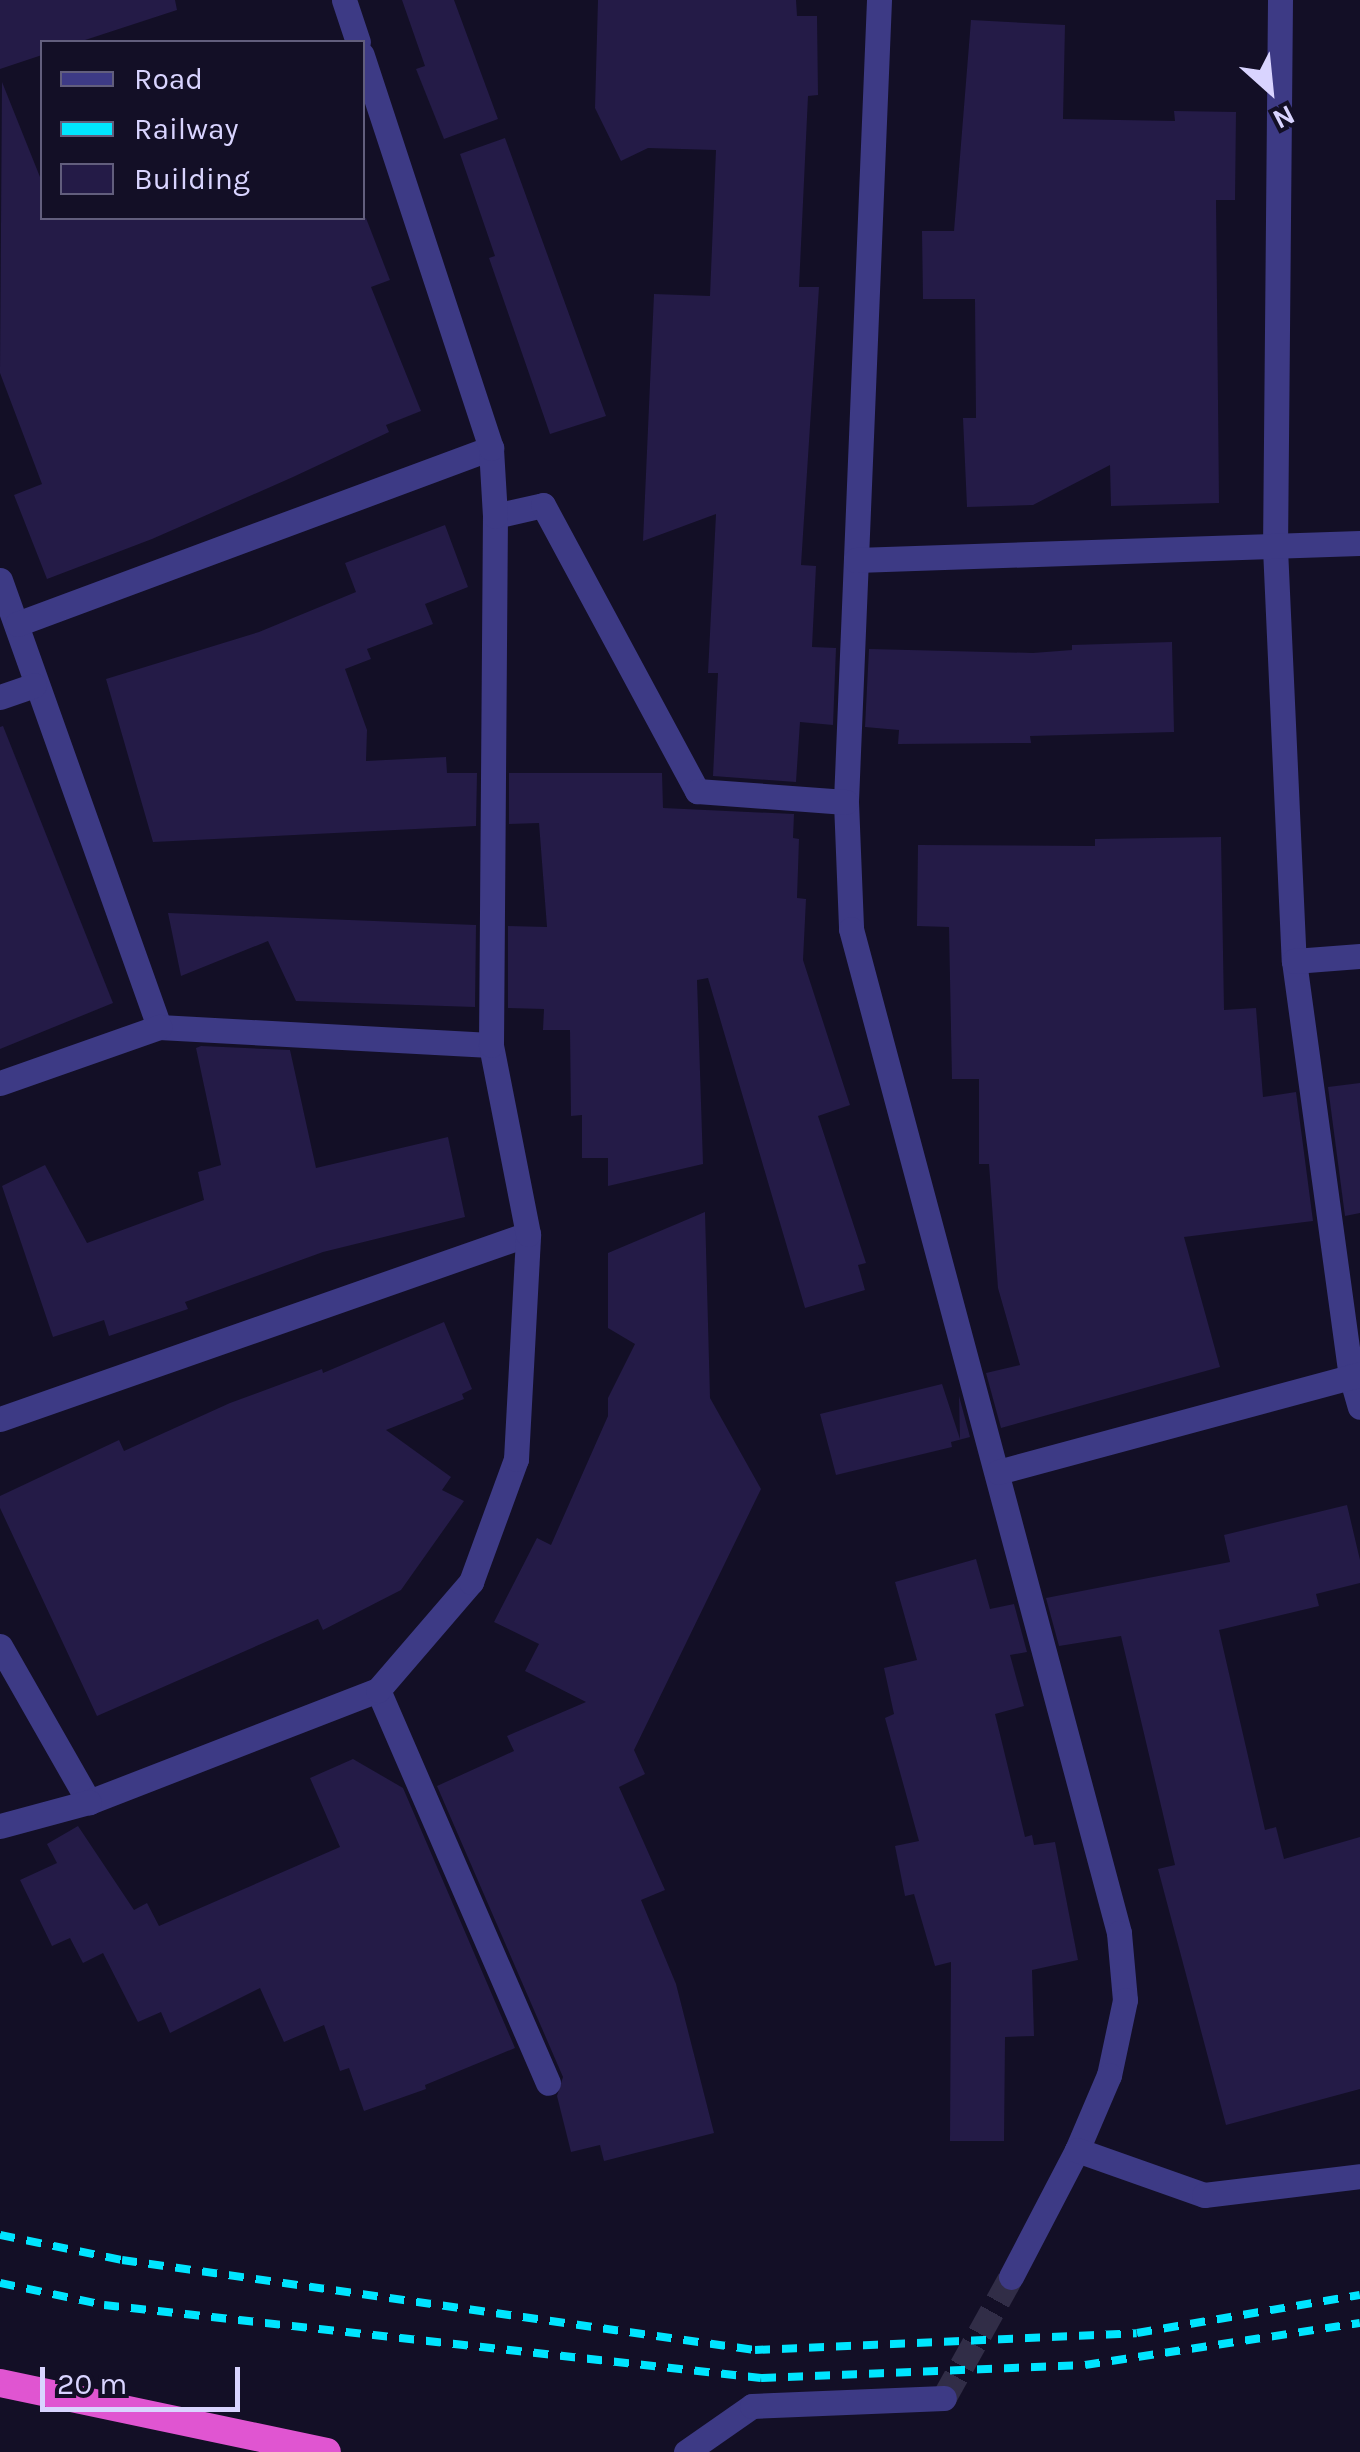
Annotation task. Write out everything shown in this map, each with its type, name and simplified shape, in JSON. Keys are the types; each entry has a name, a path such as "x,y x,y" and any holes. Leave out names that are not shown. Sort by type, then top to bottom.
{"highway":[{"path":"0,2383 327,2452"}],"street":[{"path":"344,0 357,40"},
{"path":"878,0 846,802 851,929 1120,1933 1125,2000 1108,2075 1077,2150 1010,2277"},
{"path":"1280,0 1276,548 1294,961 1360,1407"},
{"path":"0,1826 90,1802 378,1690 471,1582 516,1460 528,1234 491,1045 496,516 492,448 365,65"},
{"path":"17,624 492,448"},
{"path":"496,516 543,505 697,791 846,802"},
{"path":"856,560 1360,543"},
{"path":"0,580 34,685 159,1027"},
{"path":"0,697 34,685"},
{"path":"1294,961 1360,956"},
{"path":"0,1083 159,1027 491,1045"},
{"path":"0,1419 528,1234"},
{"path":"998,1472 1356,1375"},
{"path":"0,1646 90,1802"},
{"path":"378,1690 548,2083"},
{"path":"1077,2150 1204,2195 1360,2176"},
{"path":"686,2452 752,2406 944,2398"}],"building":[{"path":"0,0 175,0 177,10 85,40 40,40 40,56 0,69"},
{"path":"402,0 454,0 498,119 444,139 416,69 425,66"},
{"path":"598,0 796,0 797,16 817,16 818,95 808,96 799,287 819,287 801,565 816,566 812,647 836,648 833,725 800,722 796,782 713,776 718,673 708,673 716,514 643,541 654,294 710,296 716,150 648,148 621,161 595,108"},
{"path":"971,20 1065,25 1063,119 1175,121 1174,111 1236,112 1235,200 1216,200 1219,503 1111,506 1110,465 1033,505 967,507 963,418 976,418 975,299 923,299 922,231 954,231"},
{"path":"2,82 40,177 40,220 366,218 390,280 371,287 421,411 386,425 389,432 293,477 152,539 47,579 14,495 42,484 0,373"},
{"path":"505,138 606,416 550,434 489,258 495,256 460,154"},
{"path":"445,525 468,587 425,604 433,624 367,649 371,659 345,669 367,730 366,761 446,757 447,773 477,773 476,826 153,842 106,679 259,632 356,592 345,563"},
{"path":"1172,642 1174,732 1030,736 1031,743 898,744 899,730 865,727 869,649 1033,653 1072,650 1072,645"},
{"path":"3,726 113,1003 0,1049 0,727"},
{"path":"509,773 662,773 663,808 794,814 793,838 799,839 797,898 806,899 803,960 850,1105 818,1116 866,1263 858,1265 865,1290 805,1308 708,978 697,980 703,1164 608,1186 608,1158 582,1158 582,1115 571,1116 570,1030 543,1030 544,1009 508,1008 508,926 547,927 539,823 509,824"},
{"path":"1221,837 1224,1010 1256,1008 1263,1097 1296,1092 1313,1221 1184,1237 1220,1367 1001,1428 986,1373 1020,1365 998,1288 989,1164 979,1164 979,1079 952,1079 949,927 917,926 918,845 1095,846 1095,839"},
{"path":"168,913 476,925 475,1007 296,1001 268,941 181,976"},
{"path":"196,1048 290,1050 316,1168 448,1137 465,1217 323,1252 185,1302 188,1309 109,1336 104,1320 53,1337 2,1186 45,1165 87,1243 204,1200 198,1172 221,1165"},
{"path":"1360,1083 1360,1213 1345,1216 1328,1087"},
{"path":"705,1212 710,1398 761,1489 634,1750 645,1774 619,1787 665,1890 641,1900 676,1984 714,2133 604,2161 600,2145 571,2152 557,2096 563,2077 437,1786 514,1751 507,1736 586,1702 525,1671 539,1644 494,1622 537,1538 551,1545 608,1416 608,1398 635,1344 608,1328 608,1253"},
{"path":"444,1322 472,1389 462,1394 464,1399 386,1430 451,1477 442,1490 464,1501 401,1590 323,1630 318,1619 97,1716 0,1508 0,1496 119,1440 124,1451 230,1403 322,1369 323,1373"},
{"path":"942,1384 960,1439 959,1396 970,1437 951,1442 952,1447 836,1475 820,1414"},
{"path":"1347,1505 1360,1560 1360,1583 1316,1594 1319,1606 1219,1630 1265,1830 1276,1827 1284,1859 1360,1837 1360,2089 1226,2125 1158,1869 1175,1865 1121,1636 1059,1646 1046,1598 1230,1562 1224,1535"},
{"path":"976,1559 990,1609 1014,1604 1027,1652 1010,1655 1024,1706 995,1714 1025,1837 1032,1835 1034,1845 1055,1842 1078,1960 1032,1970 1034,2036 1005,2037 1004,2141 950,2141 951,1962 935,1966 914,1894 905,1896 895,1846 919,1841 885,1718 894,1714 884,1668 917,1660 895,1582"},
{"path":"353,1759 403,1788 515,2048 425,2085 426,2089 364,2111 349,2068 340,2071 324,2025 284,2042 260,1988 170,2033 161,2012 138,2022 103,1953 83,1963 70,1938 52,1946 20,1880 57,1863 47,1844 78,1826 134,1910 147,1903 159,1926 340,1847 310,1778"}],"tunnel":[{"path":"944,2398 1011,2277"}],"railway":[{"path":"0,2235 122,2260 755,2350 1137,2333 1360,2295"},
{"path":"0,2283 104,2305 761,2378 1085,2365 1360,2323"}]}
